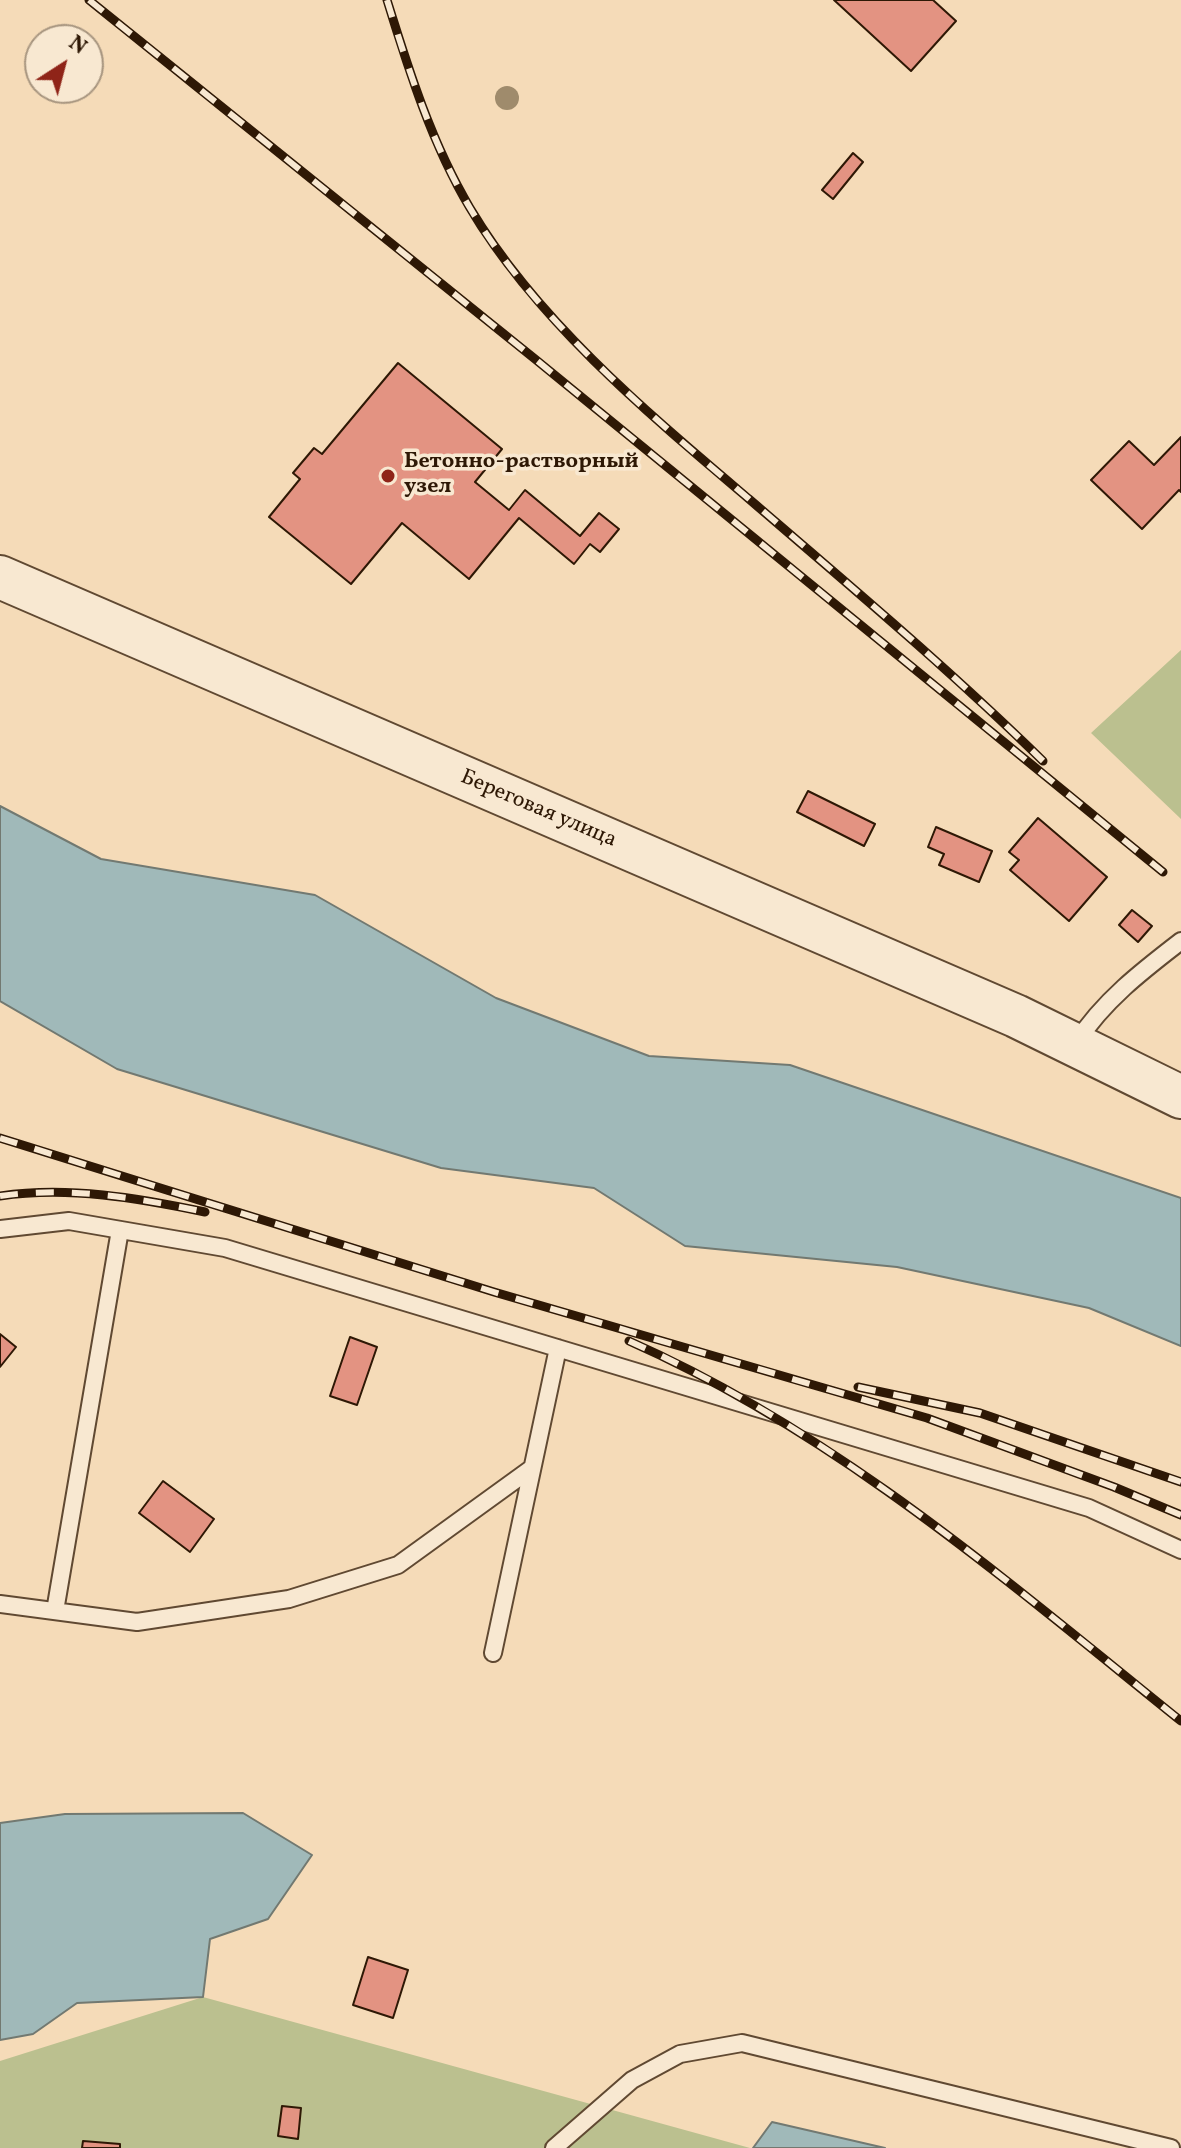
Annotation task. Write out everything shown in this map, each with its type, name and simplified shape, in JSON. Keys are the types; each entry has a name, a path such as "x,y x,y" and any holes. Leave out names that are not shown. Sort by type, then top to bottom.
{"street":[{"name":"Береговая улица","path":"0,577 987,1004 1181,1097"}],"lane":[{"path":"1075,1044 1087,1025 1118,993 1181,941"},
{"path":"0,1229 69,1221 225,1248 1089,1508 1181,1550"},
{"path":"55,1611 120,1230"},
{"path":"493,1653 558,1348"},
{"path":"0,1604 137,1622 289,1599 398,1565 532,1468"},
{"path":"554,2148 632,2080 680,2054 742,2043 1171,2148"}],"green space":[{"path":"1181,650 1181,819 1091,733"},
{"path":"203,1997 750,2148 0,2148 0,2061"}],"water":[{"path":"0,806 101,859 315,895 496,998 649,1056 790,1065 1181,1198 1181,1346 1089,1308 897,1267 685,1246 594,1188 441,1168 117,1069 0,1001"},
{"path":"243,1813 312,1855 268,1919 210,1939 203,1997 77,2003 33,2034 0,2040 0,1823 65,1814"},
{"path":"772,2122 885,2148 753,2148"}],"building":[{"path":"834,0 933,0 956,21 911,71"},
{"path":"853,153 863,162 833,199 822,190"},
{"name":"Бетонно-растворный узел","path":"398,363 502,449 475,482 509,510 525,490 580,536 599,513 619,529 600,552 590,544 574,564 519,518 469,579 402,523 351,584 269,517 300,479 293,473 314,448 322,454"},
{"path":"1181,437 1181,492 1179,490 1142,529 1091,480 1129,441 1154,465"},
{"path":"808,791 875,824 864,846 797,812"},
{"path":"1038,818 1107,877 1069,921 1010,870 1019,860 1009,852"},
{"path":"936,827 992,851 979,882 939,865 944,854 928,847"},
{"path":"1132,910 1152,926 1138,942 1119,925"},
{"path":"0,1334 16,1347 0,1367"},
{"path":"350,1337 377,1347 357,1405 330,1396"},
{"path":"163,1481 214,1519 190,1552 139,1513"},
{"path":"368,1957 408,1970 393,2018 353,2005"},
{"path":"282,2106 301,2108 298,2139 278,2136"},
{"path":"83,2141 120,2144 120,2148 82,2148"}],"railway":[{"path":"89,0 535,359 1163,872"},
{"path":"387,0 413,80 456,184 497,250 528,289 562,328 635,400 898,628 1043,761"},
{"path":"0,1138 494,1292 927,1418 1181,1515"},
{"path":"0,1196 77,1193 129,1198 205,1212"},
{"path":"629,1341 705,1378 778,1419 848,1464 984,1563 1181,1721"},
{"path":"858,1387 980,1413 1181,1482"}],"place":[{"name":"Бетонно-растворный узел","path":"388,476"}]}
